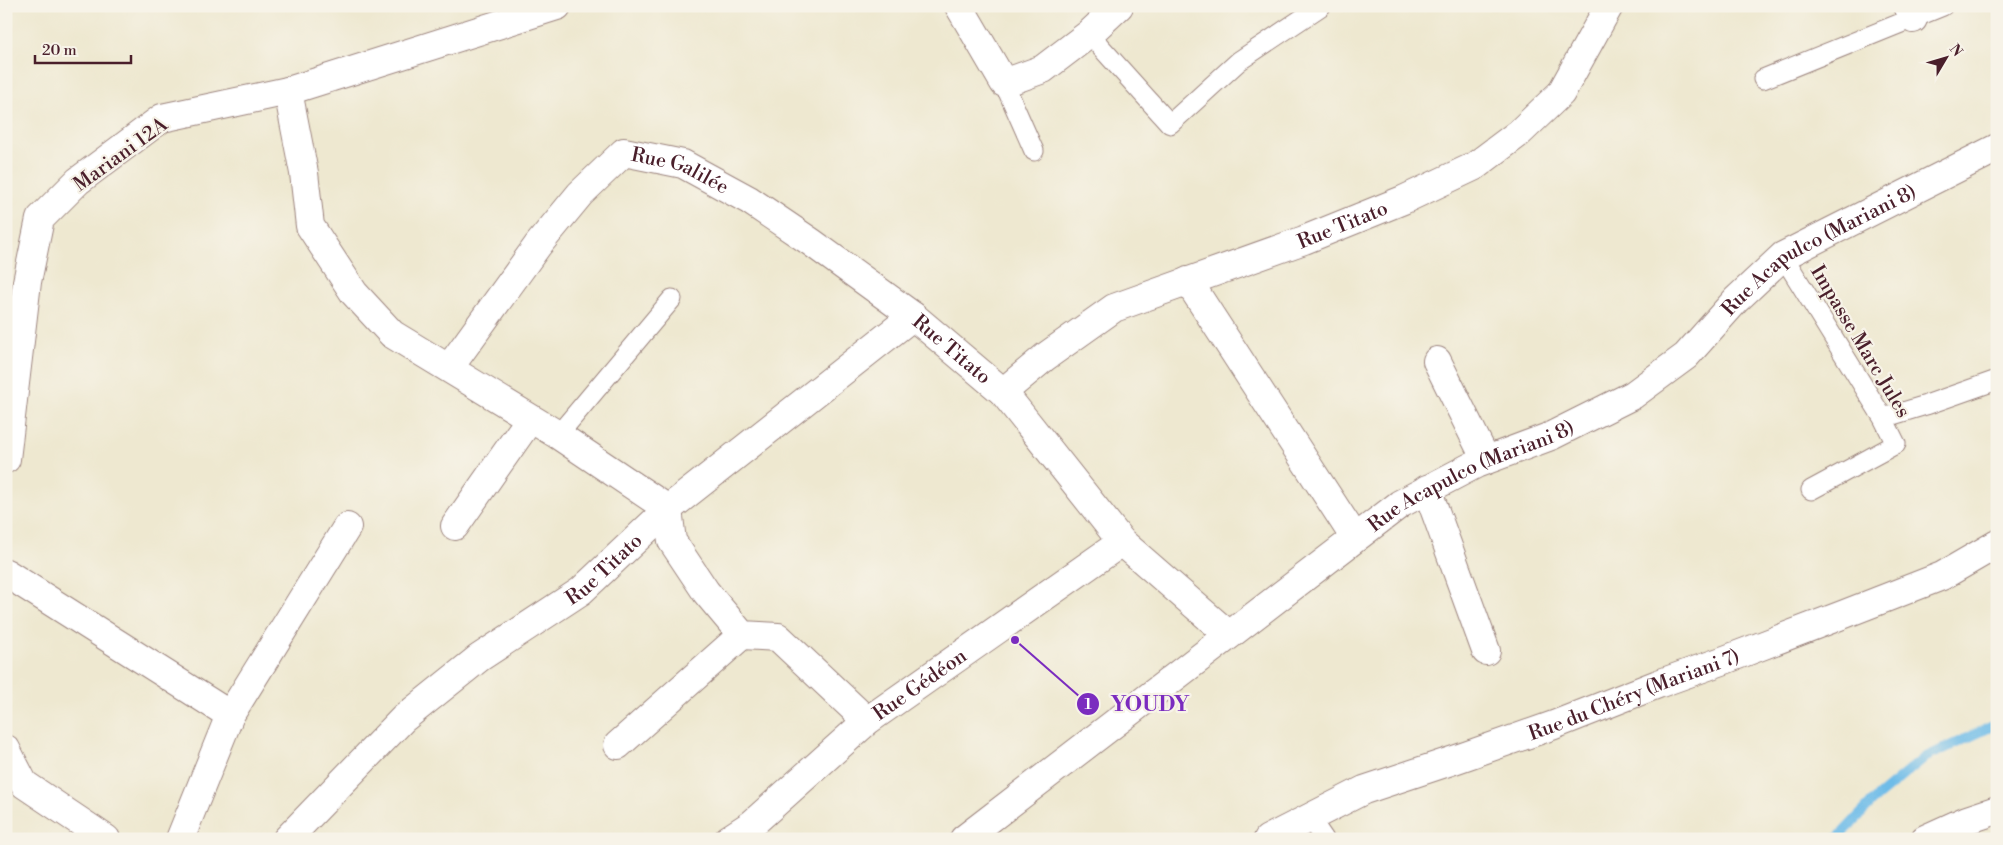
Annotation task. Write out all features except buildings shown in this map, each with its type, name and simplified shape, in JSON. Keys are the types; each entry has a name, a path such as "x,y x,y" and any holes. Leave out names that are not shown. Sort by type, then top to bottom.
{"street":[{"name":"Mariani 12A","path":"6,459 27,282 40,220 78,181 162,118 288,91 557,6"},
{"path":"959,6 1004,83 1043,69 1089,34 1118,6"},
{"name":"Rue Titato","path":"287,839 403,719 479,658 581,591 668,509 913,316 1003,392 1044,357 1114,308 1304,240 1403,200 1475,166 1519,133 1560,93 1609,6"},
{"path":"288,91 304,172 310,226 354,293 392,334 558,435 668,509 672,541 706,592 742,635"},
{"name":"Rue Acapulco (Mariani 8)","path":"964,839 1400,504 1486,460 1551,436 1633,395 1686,356 1736,300 1783,256 1997,148"},
{"name":"Rue Galilée","path":"449,368 538,245 580,194 624,152 684,164 749,200 811,242 913,316"},
{"path":"1188,281 1355,538"},
{"path":"1437,361 1486,460"},
{"path":"1003,392 1122,542 1229,635"},
{"path":"455,526 530,419"},
{"path":"1427,490 1486,651"},
{"path":"180,839 230,715 347,527"},
{"name":"Rue Gédéon","path":"729,839 758,831 868,721 1122,542"},
{"name":"Rue du Chéry (Mariani 7)","path":"1268,839 1317,828 1364,790 1554,725 1933,580 1997,544"},
{"path":"6,573 230,715"},
{"path":"618,745 742,635 778,637 868,721"},
{"path":"6,750 24,784 106,839"},
{"path":"1925,839 1967,820 1997,810"}],"lane":[{"path":"1089,34 1170,124 1239,61 1321,6"},
{"path":"1764,79 1910,12 1943,6"},
{"path":"1004,83 1034,151"},
{"name":"Impasse Marc Jules","path":"1783,256 1883,418 1896,444 1811,490"},
{"path":"558,435 672,298"},
{"path":"1883,418 1997,380"}],"waterway":[{"path":"1837,839 1876,798 1924,758 1997,724"}],"place":[{"name":"YOUDY","path":"1015,640"}]}
